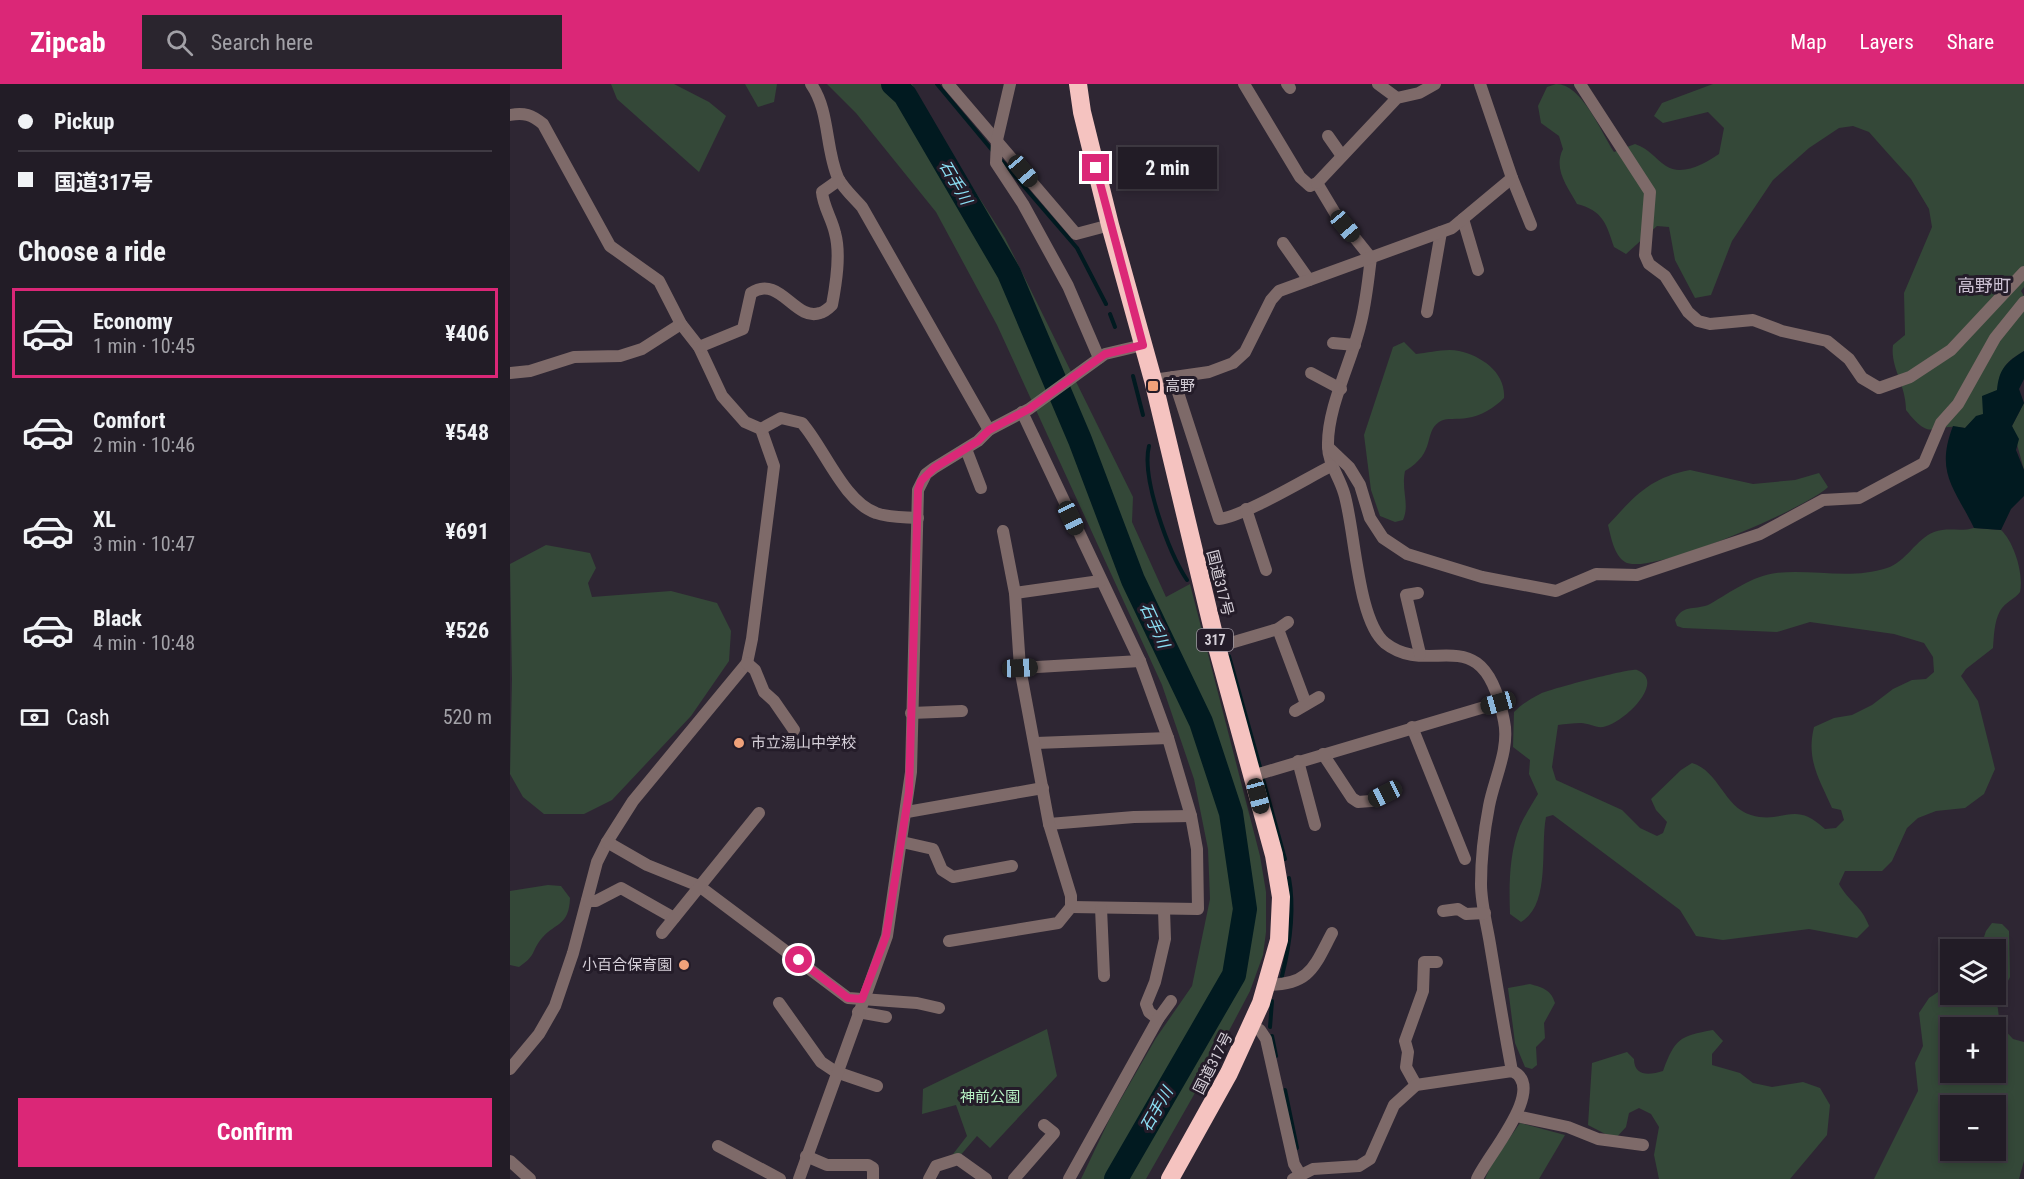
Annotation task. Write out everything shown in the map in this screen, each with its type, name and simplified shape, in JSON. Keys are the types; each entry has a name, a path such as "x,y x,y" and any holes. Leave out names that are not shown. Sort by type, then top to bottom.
{"highway":[{"name":"国道317号","path":"1078,84 1082,112 1110,225 1153,380 1217,647 1274,855 1281,897 1279,940 1267,985 1251,1026 1229,1073 1170,1179"}],"street":[{"path":"811,84 821,104 828,145 839,180 862,207 989,430"},
{"path":"948,84 1076,234 1110,225"},
{"path":"1010,84 997,140 996,163 1023,204 1068,286 1098,358"},
{"path":"1244,84 1300,177 1310,186 1317,183 1397,98 1419,93 1433,84"},
{"path":"1378,84 1397,98"},
{"path":"1480,84 1512,178 1531,225"},
{"path":"1581,84 1650,192 1645,255 1650,264 1665,276 1688,312 1698,321 1710,324 1753,320 1782,331 1827,342 1849,359 1862,378 1879,388 1910,377 1951,350 2024,272"},
{"path":"510,115 521,113 533,116 543,124 610,246 659,281 681,324 699,346 722,396 745,422 761,429 774,466 754,628 747,663 633,801 607,842 597,862 555,1006 539,1034 510,1069"},
{"path":"1328,136 1342,156"},
{"path":"1153,380 1209,372 1233,363 1245,352 1271,300 1280,291 1452,228 1512,178"},
{"path":"699,346 743,329 751,293 759,288 768,288 808,314 820,314 832,305 836,289 837,237 823,201 822,192 839,180"},
{"path":"1317,183 1335,213 1371,258 1355,345 1334,407 1328,447 1331,466 1337,471 1345,495 1362,591 1374,626 1383,641 1395,649 1420,654 1449,653 1469,657 1483,668 1505,722 1504,741 1483,848 1481,886 1512,1071"},
{"path":"1463,219 1478,270"},
{"path":"1426,312 1441,232"},
{"path":"1283,243 1309,280"},
{"path":"1328,447 1349,467 1360,486 1370,518 1383,538 1407,554 1482,577 1556,591 1596,574 1637,575 1760,534 1823,500 1859,498 1924,463 1941,423 1958,404 1995,338 2024,302"},
{"path":"510,373 530,371 574,357 620,356 642,349 681,324"},
{"path":"1333,343 1355,345"},
{"path":"799,1179 886,936 907,812 911,772 918,490 921,481 934,468 989,430 1025,411 1098,358 1105,354 1143,345"},
{"path":"1311,372 1341,388"},
{"path":"1173,377 1219,519 1227,518 1331,466"},
{"path":"1025,411 1100,581 1140,661 1168,738 1191,816 1197,849 1199,906 1193,910 1071,906"},
{"path":"761,429 781,418 802,423 860,504 874,513 890,517 918,518"},
{"path":"966,448 981,488"},
{"path":"1246,509 1266,570"},
{"path":"949,941 1058,923 1071,906 1071,896 1049,824 1036,743 1020,668 1015,593 1003,531"},
{"path":"1015,593 1100,581"},
{"path":"1418,593 1406,596 1420,654"},
{"path":"1217,647 1283,626 1306,704"},
{"path":"1020,668 1140,661"},
{"path":"747,663 754,670 764,692 774,701 794,730"},
{"path":"1295,711 1318,697"},
{"path":"1252,776 1498,703"},
{"path":"911,713 962,711"},
{"path":"1412,727 1465,859"},
{"path":"1036,743 1168,738"},
{"path":"1323,754 1352,798 1358,802 1371,801 1385,794"},
{"path":"1298,761 1315,825"},
{"path":"907,812 1043,788"},
{"path":"662,933 759,813"},
{"path":"1049,824 1134,817 1191,816"},
{"path":"607,842 647,865 699,886 848,998 917,1003 939,1008"},
{"path":"902,842 933,849 942,870 953,878 1012,866"},
{"path":"587,901 596,901 621,888 630,890 674,918"},
{"path":"1101,908 1104,976"},
{"path":"1443,911 1458,909 1466,914 1485,914"},
{"path":"1158,1019 1149,1012 1146,1004 1155,982 1165,939 1164,910"},
{"path":"1267,985 1283,985 1302,979 1312,971 1332,933"},
{"path":"1416,1085 1406,1067 1408,1052 1405,1041 1423,991 1424,962 1437,962"},
{"path":"1069,1179 1158,1019 1171,1001"},
{"path":"779,1004 821,1062 836,1072 877,1086"},
{"path":"858,1012 886,1017"},
{"path":"1251,1026 1260,1030 1266,1039 1297,1176 1312,1168 1359,1166 1370,1159 1394,1106 1416,1085 1512,1071 1517,1074 1524,1085 1523,1097 1516,1116 1477,1179"},
{"path":"1516,1116 1568,1127 1598,1139 1643,1145"},
{"path":"1014,1179 1054,1133 1044,1125"},
{"path":"718,1146 780,1179"},
{"path":"806,1156 833,1166 868,1164 873,1168 873,1179"},
{"path":"929,1179 936,1166 958,1159 986,1179"},
{"path":"510,1161 530,1179"},
{"path":"832,1179 833,1166"},
{"path":"1312,1168 1321,1179"}],"green space":[{"path":"611,84 674,84 709,102 726,116 699,172 617,99"},
{"path":"745,84 777,84 774,102 758,107"},
{"path":"827,84 912,84 962,171 1005,238 1133,497 1132,522 1166,597 1190,584 1260,856 1266,892 1266,932 1263,955 1250,991 1146,1179 1081,1179 1110,1118 1156,1038 1192,986 1210,899 1208,849 1194,779 1162,685 997,325 936,212 856,113"},
{"path":"1556,84 1565,86 1582,100 1614,152 1635,144 1649,151 1666,166 1679,170 1694,168 1719,154 1724,128 1708,112 1663,123 1654,116 1662,103 1713,84 2024,84 2024,287 2021,291 2024,296 2024,351 2005,366 1996,395 1984,414 1976,417 1965,428 1946,427 1933,430 1922,427 1906,410 1904,392 1894,361 1893,345 1905,335 1904,293 1932,227 1929,209 1911,179 1869,132 1853,126 1839,128 1809,148 1773,180 1732,241 1711,295 1695,298 1675,260 1669,227 1657,226 1626,254 1614,247 1606,225 1598,214 1577,204 1560,170 1560,156 1563,149 1559,136 1541,123 1538,106 1547,87"},
{"path":"1404,342 1416,354 1454,350 1468,353 1484,361 1497,373 1504,389 1504,398 1492,408 1472,417 1445,420 1434,426 1422,457 1405,471 1405,514 1403,520 1395,522 1380,516 1371,490 1364,435 1393,347"},
{"path":"2024,403 2024,470 2012,426"},
{"path":"1690,470 1753,484 1795,480 1819,473 1828,487 1791,510 1727,538 1663,560 1639,564 1625,562 1616,550 1608,525 1635,497 1653,483 1676,473"},
{"path":"1974,528 2001,530 2006,535 2014,550 2021,576 2020,592 2005,605 1998,615 1993,648 1966,669 1961,676 1978,701 1995,769 1984,794 1965,808 1936,811 1918,818 1907,828 1892,861 1882,871 1845,871 1839,884 1862,913 1869,926 1857,938 1809,929 1723,940 1696,936 1680,910 1553,815 1546,817 1541,889 1537,903 1521,922 1510,914 1510,881 1516,836 1538,794 1529,774 1530,760 1513,747 1514,712 1520,707 1547,691 1606,675 1637,670 1645,676 1647,684 1645,693 1620,719 1603,727 1581,723 1558,725 1552,767 1556,780 1622,810 1640,828 1657,836 1663,833 1667,822 1656,810 1651,799 1681,770 1692,763 1709,773 1734,805 1742,811 1762,817 1796,814 1814,820 1825,829 1836,828 1844,820 1841,810 1832,808 1815,769 1812,749 1814,727 1834,718 1852,715 1912,680 1926,679 1934,672 1933,657 1924,643 1894,634 1810,622 1777,632 1683,628 1677,626 1675,620 1682,611 1710,604 1759,577 1790,572 1846,574 1887,568 1900,561 1934,532"},
{"path":"546,545 590,553 596,568 588,583 592,597 671,591 717,603 731,631 729,661 691,716 612,800 584,814 544,814 523,797 510,774 512,679 510,564"},
{"path":"548,885 561,886 570,898 567,914 542,938 525,963 519,967 510,965 510,891"},
{"path":"1992,923 2002,924 2009,931 2010,977 2006,985 2006,939 1983,939"},
{"path":"1530,984 1546,990 1555,1003 1544,1023 1545,1038 1536,1047 1537,1065 1532,1069 1525,1067 1515,1043 1508,988"},
{"path":"1940,991 1940,1005 1997,1005 1999,1017 1940,1017 1940,1083 2006,1083 2006,1031 2013,1039 2024,1042 2024,1161 2019,1179 1874,1179 1918,1091 1915,1063 1923,1046 1919,1013 1929,998"},
{"name":"神前公園","path":"1047,1029 1057,1076 990,1148 977,1136 959,1157 950,1158 967,1136 956,1105 922,1114 923,1089"},
{"path":"1713,1030 1723,1041 1712,1054 1712,1065 1740,1073 1753,1083 1772,1087 1803,1082 1820,1088 1830,1105 1827,1135 1790,1179 1659,1179 1654,1155 1659,1127 1651,1114 1639,1108 1629,1113 1626,1127 1615,1139 1588,1125 1592,1063 1627,1052 1634,1059 1640,1072 1648,1074 1663,1071 1671,1052 1680,1041 1693,1034"},
{"path":"1520,1123 1565,1135 1539,1179 1485,1179 1492,1163"}],"water":[{"path":"2024,351 2024,379 2019,389 2024,403 2012,426 2019,439 2016,450 2024,470 2024,496 2011,509 2001,530 1974,528 1949,479 1946,468 1948,442 1953,426 1965,428 1976,416 1983,414 1982,396 1997,390 2004,367"}],"waterway":[{"name":"石手川","path":"893,84 905,95 1009,273 1080,440 1133,580 1201,722 1231,813 1245,909 1234,975 1116,1179"},
{"path":"937,84 992,150"},
{"path":"1002,161 1077,248 1106,304"},
{"path":"1110,314 1115,327"},
{"path":"1133,376 1143,415"},
{"path":"1149,446 1149,477 1158,515 1172,552 1187,580"},
{"path":"1229,656 1260,767"},
{"path":"1263,779 1285,859"},
{"path":"1282,976 1291,927 1292,903 1289,878"},
{"path":"1270,1027 1272,1001"},
{"path":"1272,1036 1276,1056"},
{"path":"1285,1090 1297,1148"}],"place":[{"name":"高野","path":"1153,386"},
{"name":"市立湯山中学校","path":"739,743"},
{"name":"小百合保育園","path":"684,965"}],"district":[{"name":"高野町","path":"1984,286"}],"route":[{"path":"799,960 848,998 862,999 886,936 907,812 911,772 918,490 921,481 926,474 978,441 989,430 1029,409 1105,354 1143,345 1096,168"}]}
